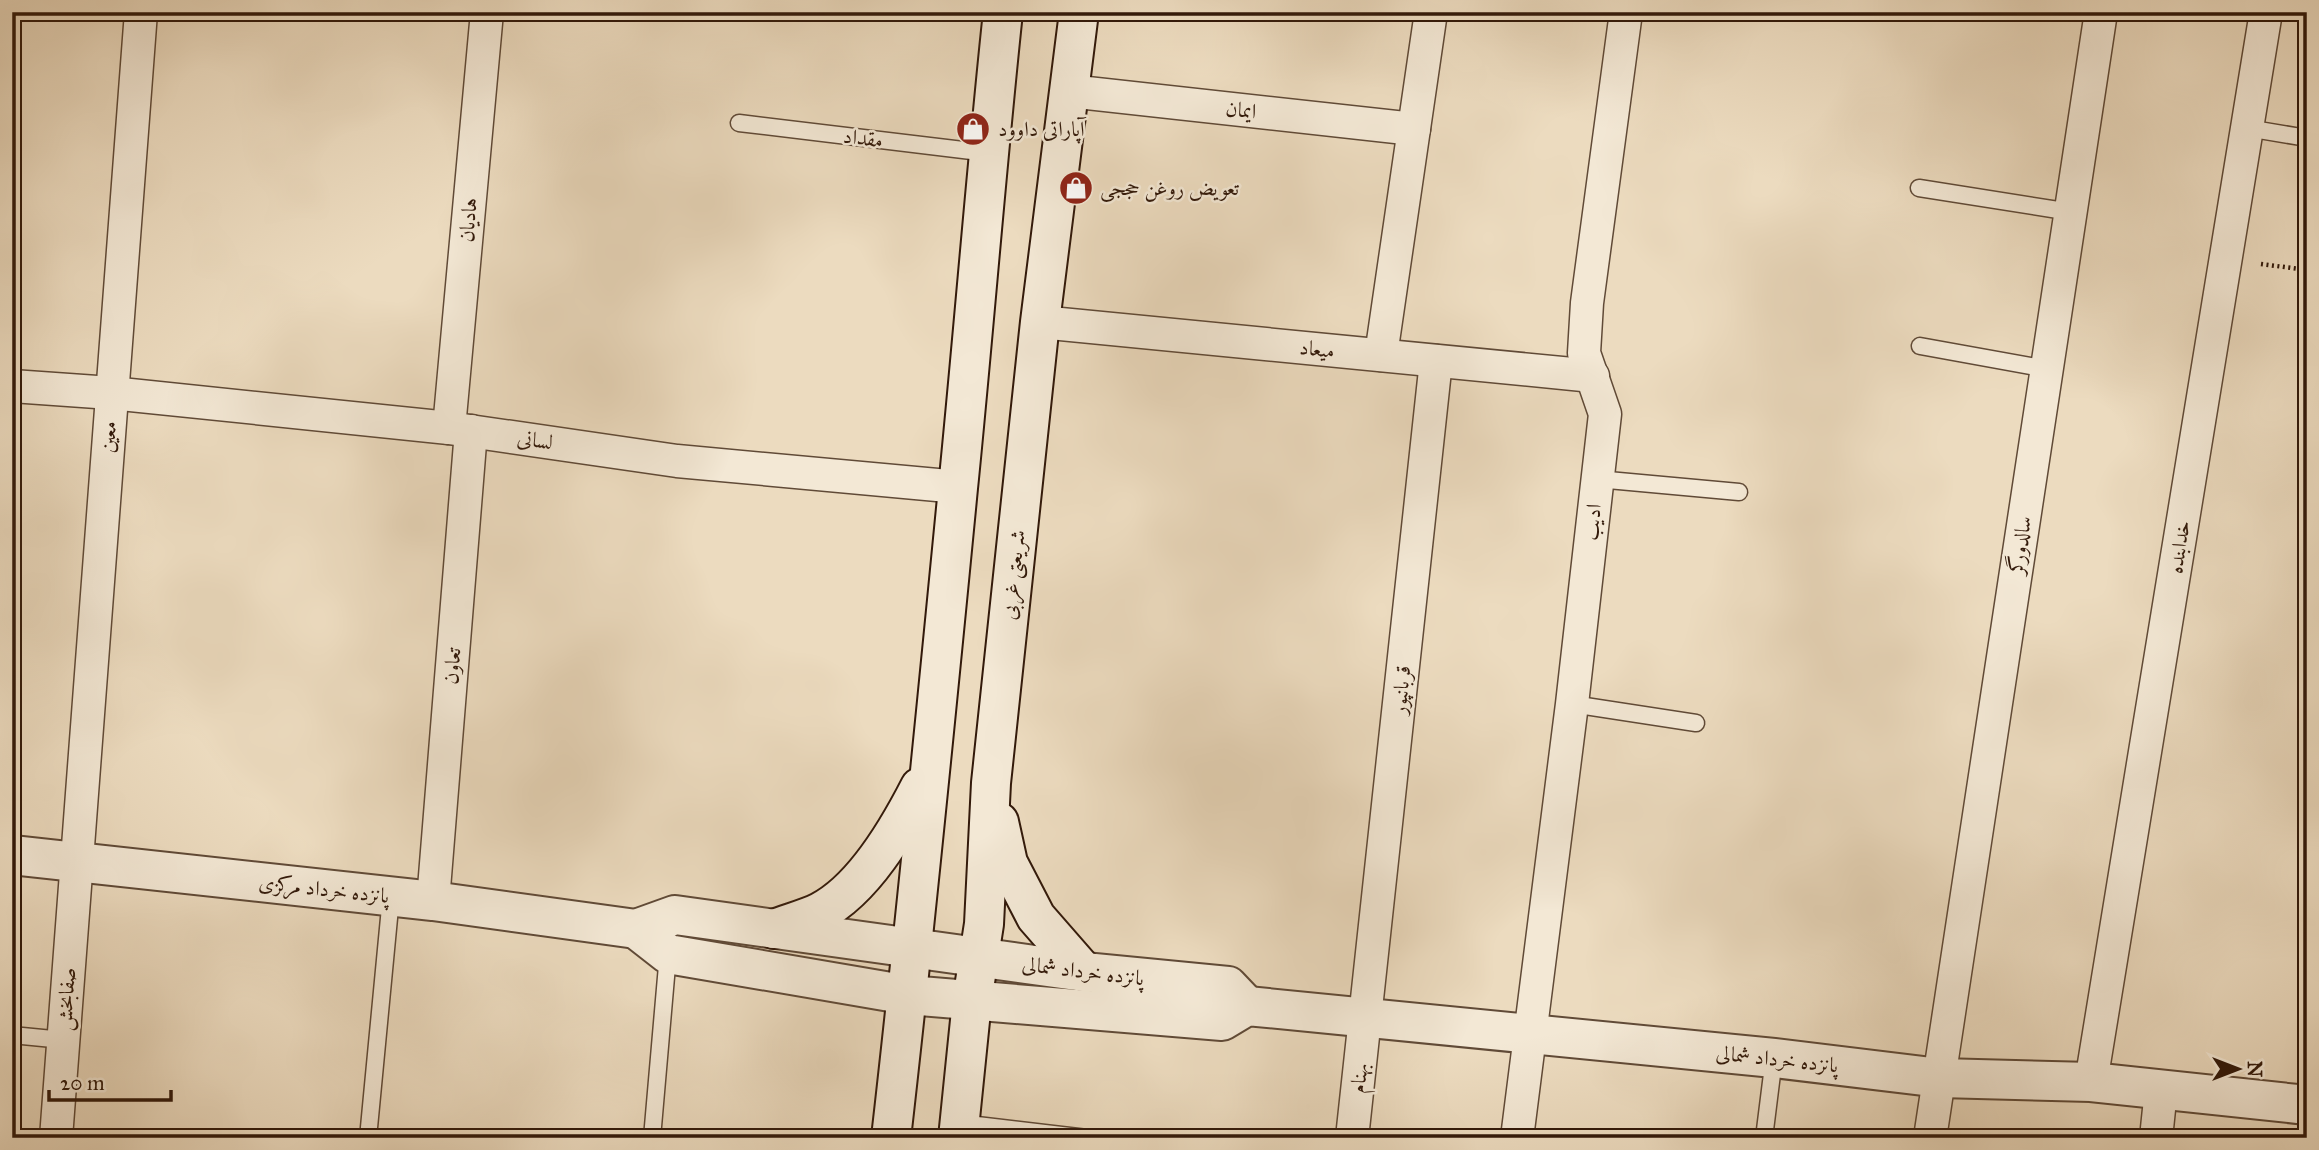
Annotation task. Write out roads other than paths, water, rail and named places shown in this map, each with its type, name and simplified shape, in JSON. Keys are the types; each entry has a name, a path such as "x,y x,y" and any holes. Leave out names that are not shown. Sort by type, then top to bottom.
{"street":[{"name":"معین","path":"76,861 141,12"},
{"name":"هادیان","path":"460,429 487,12"},
{"path":"891,1138 959,486 1003,12"},
{"name":"شریعتی غربی","path":"959,1130 972,1001 984,924 990,783 1040,322 1079,12"},
{"path":"1381,355 1431,12"},
{"name":"ادیب","path":"1517,1138 1572,704 1605,414 1584,353 1587,303 1626,12"},
{"name":"سالدورگر","path":"1940,1078 2101,12"},
{"name":"خدابنده","path":"2091,1082 2266,12"},
{"name":"ایمان","path":"1069,91 1414,130"},
{"name":"میعاد","path":"1040,322 1593,376"},
{"name":"قربانپور","path":"1366,1019 1436,361"},
{"name":"لسانی","path":"12,386 111,393 460,429 677,461 959,486"},
{"name":"تعاون","path":"433,901 460,429"},
{"path":"774,929 820,912 850,890 904,820 929,769"},
{"path":"990,783 1008,863 1036,917 1084,972"},
{"name":"پانزده خرداد مرکزی","path":"12,855 433,901 636,929 674,915 911,948"},
{"name":"صفابخش","path":"56,1138 76,861"},
{"path":"636,929 668,954 908,995"},
{"name":"پانزده خرداد شمالی","path":"911,948 1084,972 1228,986 1247,1006"},
{"name":"پانزده خرداد شمالی","path":"908,995 1222,1021 1247,1006 1774,1058 1940,1078 2091,1082 2307,1105"},
{"name":"بهنام","path":"1352,1138 1366,1019"},
{"path":"1930,1138 1940,1078"},
{"path":"2156,1138 2161,1090"}],"lane":[{"name":"مقداد","path":"739,123 988,153"},
{"path":"2247,128 2307,138"},
{"path":"1919,188 2071,212"},
{"path":"1920,346 2047,369"},
{"path":"1597,479 1739,492"},
{"path":"1572,704 1696,723"},
{"path":"368,1138 391,897"},
{"path":"652,1138 668,954"},
{"path":"12,1035 63,1040"},
{"path":"1763,1138 1774,1058"},
{"path":"959,1130 1087,1138"}],"place":[{"name":"آپاراتی داوود","path":"973,129"},
{"name":"تعویض روغن حججی","path":"1076,188"}]}
